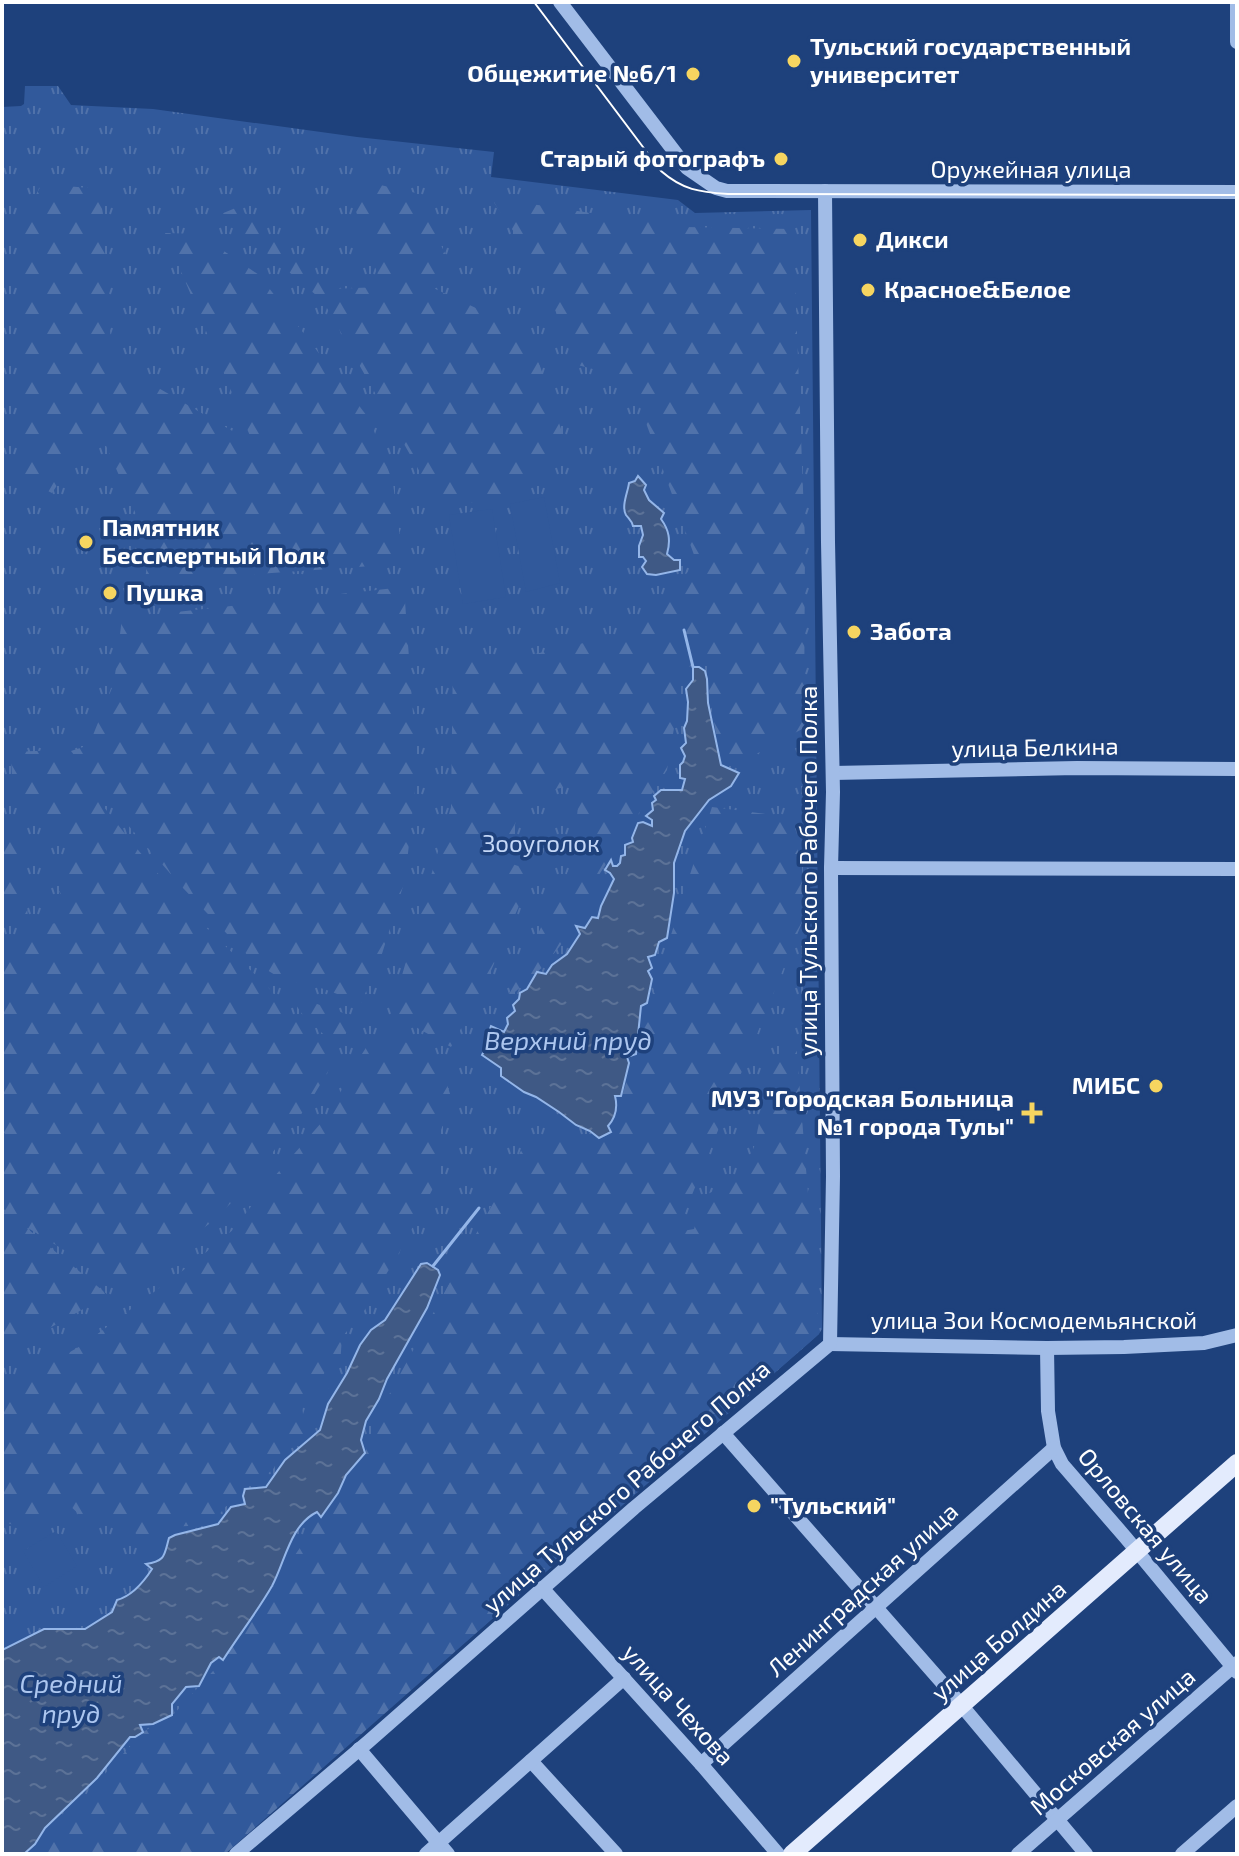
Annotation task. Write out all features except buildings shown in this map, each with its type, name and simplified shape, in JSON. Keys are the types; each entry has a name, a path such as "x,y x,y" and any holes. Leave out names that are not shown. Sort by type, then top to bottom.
{"main road":[{"name":"улица Болдина","path":"792,1854 1237,1463"}],"street":[{"name":"Оружейная улица","path":"560,2 687,168 716,188 727,191 1237,192"},
{"path":"1237,2 1237,42"},
{"name":"улица Тульского Рабочего Полка","path":"236,1854 542,1588 830,1344 833,773 825,191"},
{"name":"улица Белкина","path":"833,773 1077,768 1237,769"},
{"path":"831,868 1237,869"},
{"name":"улица Зои Космодемьянской","path":"830,1344 1047,1348 1204,1343 1237,1335"},
{"name":"Орловская улица","path":"1047,1348 1048,1411 1054,1448 1062,1464 1235,1667"},
{"path":"723,1433 1086,1854"},
{"name":"Ленинградская улица","path":"701,1764 1054,1448"},
{"name":"улица Чехова","path":"542,1588 778,1854"},
{"name":"Московская улица","path":"1018,1854 1235,1667"},
{"path":"426,1854 443,1849 531,1761 624,1678"},
{"path":"359,1749 443,1849"},
{"path":"531,1761 616,1854"},
{"path":"1182,1854 1237,1806"}],"green space":[{"name":"Зооуголок","path":"25,86 58,86 71,105 153,109 494,152 491,177 678,200 695,213 811,210 822,1329 222,1854 2,1854 2,107 24,104"},
{"path":"367,182 416,193 452,268 429,286 529,333 569,453 529,486 442,511 323,301 221,214 238,207 329,289 382,287 349,191"},
{"path":"42,184 101,189 112,361 253,443 165,233 199,234 259,275 370,420 393,483 402,554 400,564 145,582 149,544 97,425 52,493 25,480 22,207 33,200"},
{"path":"491,198 684,227 793,229 805,541 804,728 736,765 721,765 707,679 712,661 684,668 667,770 595,881 591,906 545,965 506,1000 577,853 580,784 522,796 506,862 534,871 487,980 451,1047 391,1013 451,807 453,654 526,656 619,635 697,563 630,379 574,364 543,275"},
{"path":"544,497 560,583 526,592 510,504"},
{"path":"492,509 506,597 463,604 449,515"},
{"path":"404,587 417,772 405,880 381,957 361,1003 324,989 280,978 254,962 127,824 71,751 89,745 114,683 122,618"},
{"path":"59,750 194,916 334,1056 308,1105 230,1204 209,1224 117,1291 105,1275 23,1225 108,1295 2,1355 2,1213 6,1212 2,1206 2,1158 5,1159 15,1150 2,1129 2,940 30,937 43,925 63,922 68,909 59,891 66,830 55,816 47,824 38,814 13,807 11,752"},
{"path":"712,807 788,817 802,865 803,920 677,1232 694,1229 704,1196 739,1178 754,1147 766,1090 794,1016 819,1334 676,1459 578,1501 529,1555 532,1584 225,1854 32,1854 143,1732 173,1715 223,1660 365,1453 377,1417 529,1136 599,1138 611,1132"},
{"path":"21,833 28,918 2,920 2,834"},
{"path":"288,994 355,1017 338,1048 303,1015"},
{"path":"374,1035 411,1044 441,1066 452,1100 437,1141 440,1175 364,1311 342,1337 340,1365 324,1373 331,1395 321,1402 308,1392 301,1397 305,1431 297,1442 281,1452 274,1468 261,1480 246,1483 216,1518 188,1526 164,1527 163,1536 154,1548 123,1520 82,1517 68,1504 60,1511 46,1513 28,1529 7,1523 2,1514 2,1388 84,1344 234,1229 267,1185 328,1115"},
{"path":"56,1531 77,1566 44,1587 23,1551"}],"water":[{"path":"638,476 646,485 644,490 649,500 664,513 661,519 668,535 667,554 674,560 680,560 680,570 656,575 647,574 642,567 646,561 639,557 643,535 641,526 633,526 624,507 629,483"},
{"name":"Верхний пруд","path":"693,667 705,671 708,703 721,765 739,773 731,786 709,800 685,831 674,863 674,893 667,938 659,942 655,955 648,957 652,968 648,971 652,979 647,1003 641,1006 636,1054 627,1057 629,1063 621,1096 615,1096 616,1112 608,1126 611,1132 599,1138 501,1076 501,1068 482,1055 491,1044 487,1037 491,1026 504,1032 507,1018 515,1011 513,1005 537,972 546,974 567,954 580,934 576,926 585,928 592,917 598,918 614,879 605,870 611,860 613,866 620,863 621,856 625,855 625,845 633,842 638,823 652,826 652,820 646,816 653,810 654,796 661,790 682,790 685,779 680,778 680,765 685,756 681,748 686,743 686,689 693,680"},
{"name":"Средний пруд","path":"427,1263 440,1275 427,1308 366,1421 361,1440 365,1453 346,1475 321,1517 317,1512 300,1526 272,1586 223,1660 219,1657 211,1663 199,1686 186,1687 172,1704 172,1715 153,1724 140,1725 143,1732 130,1737 97,1778 45,1828 24,1854 2,1854 2,1650 44,1629 85,1629 112,1612 117,1600 141,1584 152,1569 146,1564 161,1559 169,1538 218,1524 231,1507 245,1504 245,1489 266,1487 285,1460 320,1430 328,1404 360,1345 371,1330 385,1320 421,1264"}],"waterway":[{"path":"684,630 693,667"},
{"path":"433,1266 479,1208"}],"tram line":[{"path":"534,2 661,171 692,189 728,194 1237,195"}],"place":[{"name":"Тульский государственный университет","path":"794,61"},
{"name":"Общежитие №6/1","path":"693,74"},
{"name":"Старый фотографъ","path":"781,159"},
{"name":"Дикси","path":"860,240"},
{"name":"Красное&Белое","path":"868,290"},
{"name":"Памятник Бессмертный Полк","path":"86,542"},
{"name":"Пушка","path":"110,593"},
{"name":"Забота","path":"854,632"},
{"name":"МИБС","path":"1156,1086"},
{"name":"МУЗ \"Городская Больница №1 города Тулы\"","path":"1032,1113"},
{"name":"\"Тульский\"","path":"754,1506"}]}
